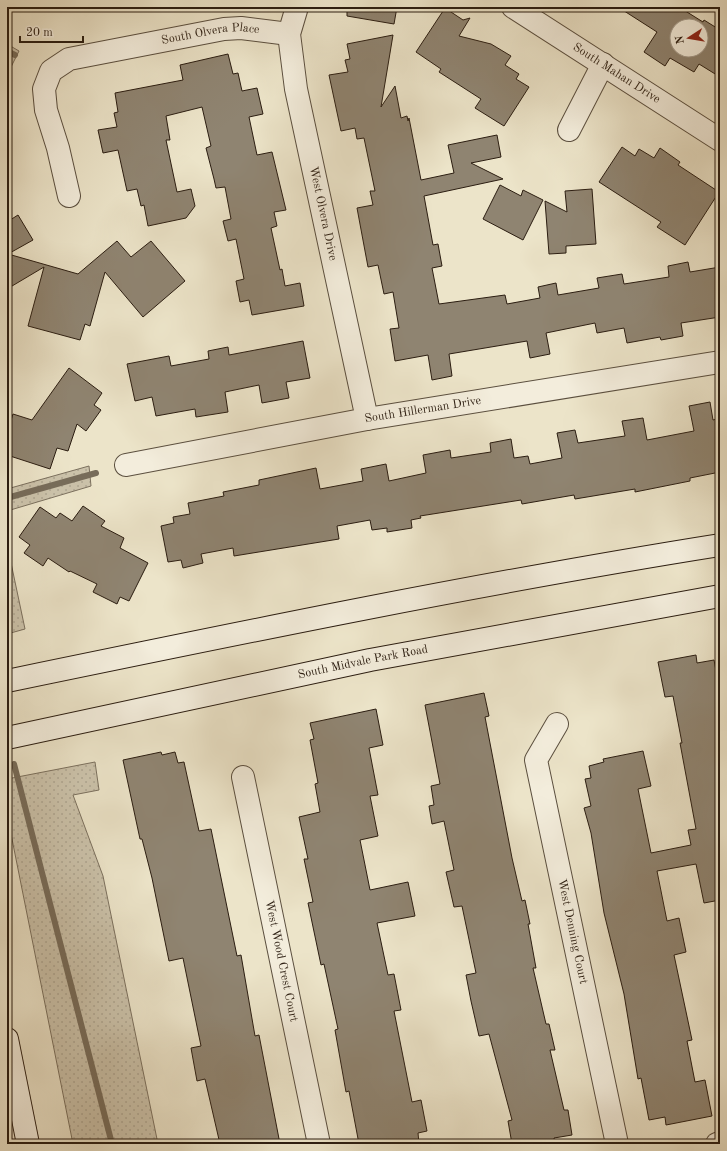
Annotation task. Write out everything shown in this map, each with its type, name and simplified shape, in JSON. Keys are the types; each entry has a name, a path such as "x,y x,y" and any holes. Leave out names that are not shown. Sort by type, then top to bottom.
{"street":[{"name":"West Olvera Drive","path":"297,7 289,34 296,89 367,419"},
{"name":"South Mahan Drive","path":"513,7 720,140"},
{"name":"South Olvera Place","path":"69,196 58,148 46,110 44,89 52,71 69,59 224,29 241,28 289,34"},
{"path":"569,130 603,64"},
{"name":"South Hillerman Drive","path":"126,465 367,419 720,362"},
{"path":"7,681 308,619 543,575 720,545"},
{"name":"South Midvale Park Road","path":"7,738 370,660 720,596"},
{"name":"West Denning Court","path":"557,724 536,760 617,1144"},
{"name":"West Wood Crest Court","path":"243,777 319,1144"},
{"path":"7,1039 28,1144"}],"shaded area":[{"path":"7,44 19,51 11,67 7,65"},
{"path":"89,466 91,486 7,511 7,489"},
{"path":"7,544 25,629 7,634"},
{"path":"95,762 99,790 73,795 103,876 158,1144 73,1144 7,814 7,779"}],"building":[{"path":"347,7 397,7 394,24 347,16"},
{"path":"618,7 679,7 697,18 669,18 670,58 665,66 644,52 657,32"},
{"path":"445,8 463,20 470,18 459,36 491,44 511,56 505,65 519,74 516,79 529,87 504,126 475,108 481,99 439,72 441,69 416,52"},
{"path":"709,23 720,30 720,77 699,64 694,72 670,58 709,58"},
{"path":"393,35 381,107 395,86 401,118 407,116 408,121 409,118 421,180 454,173 448,145 497,135 501,157 471,163 503,179 424,196 433,245 438,244 442,266 432,268 439,304 505,295 507,304 540,298 538,287 556,283 558,295 599,288 597,278 622,274 624,284 669,277 668,266 688,262 690,272 720,267 720,317 681,323 683,336 661,340 660,337 627,343 624,328 597,333 595,323 546,333 550,354 530,358 527,341 449,354 452,376 432,380 428,355 395,361 390,329 399,328 393,292 384,294 378,265 368,267 357,208 373,205 370,191 375,191 364,138 357,139 355,128 341,131 329,75 348,72 345,60 350,59 347,44"},
{"path":"228,54 233,74 238,73 242,91 257,88 263,114 249,117 257,155 272,152 286,210 274,212 277,226 271,228 280,270 282,269 285,286 300,283 304,306 252,315 249,300 240,302 236,281 244,279 236,239 228,241 223,221 231,219 225,187 216,188 206,148 211,146 202,107 166,116 170,140 166,140 177,192 191,189 195,206 186,218 148,226 144,205 141,206 137,189 127,191 118,150 103,153 98,130 117,127 114,113 118,112 115,93 183,80 180,65"},
{"path":"622,147 635,156 639,149 654,158 660,148 680,162 678,165 719,192 685,245 657,227 661,222 599,182"},
{"path":"500,185 521,196 523,190 543,200 523,240 483,219"},
{"path":"592,189 596,244 566,246 566,253 549,254 545,201 567,212 565,191"},
{"path":"18,215 33,240 8,254 78,274 117,241 131,257 151,241 185,281 143,317 105,272 90,326 85,324 80,340 28,326 44,267 7,289 7,222"},
{"path":"303,341 310,378 286,382 289,398 262,403 259,385 225,392 228,412 196,417 195,409 156,416 152,397 135,401 127,364 169,356 171,366 209,359 208,351 228,347 229,355"},
{"path":"69,368 102,393 94,405 101,410 86,431 77,424 68,451 57,448 50,469 7,455 7,433 13,414 32,420"},
{"path":"710,402 713,420 720,418 720,472 690,478 690,481 635,492 635,489 575,499 574,495 522,504 521,500 420,516 421,518 411,520 412,528 387,532 387,528 372,530 370,520 337,526 339,539 234,556 233,548 201,554 203,563 183,568 181,560 168,562 161,526 174,523 173,517 190,514 188,503 224,496 223,492 259,485 259,480 316,468 320,489 363,481 361,469 386,464 389,481 426,473 423,455 450,450 451,458 491,452 490,443 511,439 514,458 528,456 530,464 562,458 557,433 575,430 578,443 625,436 622,421 643,418 647,440 694,431 689,406"},
{"path":"83,506 105,521 101,526 124,538 120,548 148,563 129,601 120,597 117,604 93,592 97,584 70,571 69,572 48,558 43,566 24,553 30,545 19,537 40,507 56,518 60,513 72,521"},
{"path":"696,655 697,663 714,660 720,693 720,900 704,903 696,864 657,871 667,921 679,918 686,952 674,955 692,1040 687,1041 695,1082 705,1080 712,1116 666,1125 665,1117 649,1120 641,1078 638,1079 624,994 604,913 591,833 584,808 591,806 585,779 591,778 589,766 604,762 603,759 643,751 651,786 638,789 651,853 691,845 688,830 696,829 680,743 682,743 673,696 665,697 658,662"},
{"path":"484,693 489,716 485,717 512,858 522,901 525,900 530,924 528,924 536,968 533,968 546,1024 549,1024 555,1050 550,1050 564,1110 568,1110 572,1135 554,1138 555,1144 512,1144 508,1121 512,1120 489,1034 479,1036 471,1001 466,975 476,973 462,906 454,907 446,872 454,870 444,821 432,824 429,806 434,805 431,786 440,784 425,705"},
{"path":"376,709 383,745 369,748 378,795 370,796 378,836 360,840 370,890 408,882 415,916 377,923 388,975 394,974 401,1010 394,1011 412,1102 421,1100 427,1131 418,1133 419,1144 359,1144 349,1091 346,1092 335,1030 338,1029 324,964 321,965 308,903 313,902 304,859 308,859 299,817 320,812 315,784 318,783 310,740 314,739 310,723"},
{"path":"161,752 162,755 175,752 178,763 184,762 199,831 211,829 237,956 241,955 255,1036 259,1035 280,1144 220,1144 205,1079 197,1081 191,1048 201,1046 183,958 169,961 152,878 142,839 140,839 123,760"}],"waterway":[{"path":"7,51 15,55"},
{"path":"7,498 96,473"},
{"path":"14,764 112,1144"}]}
